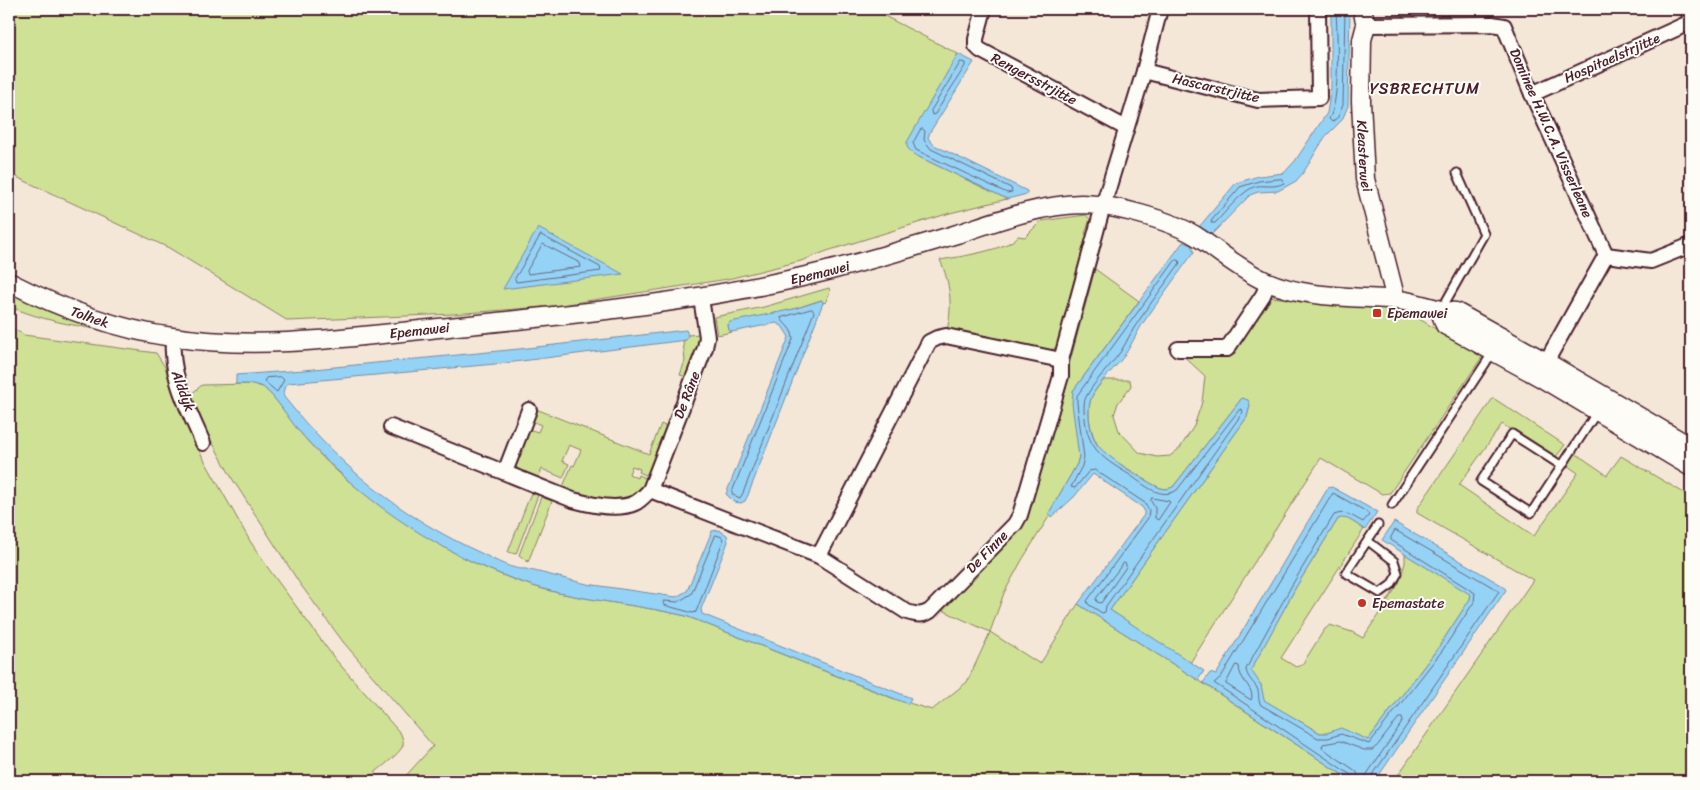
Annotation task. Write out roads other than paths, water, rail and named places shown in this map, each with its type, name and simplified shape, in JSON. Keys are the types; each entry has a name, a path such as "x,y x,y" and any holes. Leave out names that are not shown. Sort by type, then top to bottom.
{"street":[{"name":"Rengersstrjitte","path":"984,9 976,39 976,46 980,50 1126,128"},
{"path":"1103,206 1144,71 1160,9"},
{"name":"Hascarstrjitte","path":"1144,71 1258,100 1319,98 1318,9"},
{"path":"1687,9 1691,17"},
{"name":"Dominee H.W.C.A. Visserleane","path":"1364,17 1504,26 1532,94 1606,255"},
{"name":"Kleasterwei","path":"1364,17 1361,101 1366,179 1396,300"},
{"name":"Hospitaelstrjitte","path":"1532,94 1691,22"},
{"name":"Epemawei","path":"173,338 245,342 344,338 560,316 701,298 783,282 847,266 1020,214 1067,205 1083,204 1103,206 1157,220 1192,233 1234,264 1268,282 1295,292 1396,300 1415,303 1440,311 1456,312 1546,362 1689,459"},
{"name":"De Finne","path":"650,490 819,556 908,612 917,615 930,611 1015,524 1020,515 1061,376 1061,360 1103,206"},
{"path":"1546,362 1606,255 1651,261 1691,245"},
{"name":"Tolhek","path":"9,282 82,314 146,333 173,338"},
{"path":"1178,349 1227,349 1263,295 1268,282"},
{"name":"De Râne","path":"650,490 705,348 707,337 701,298"},
{"name":"Epemawei","path":"1440,311 1445,325 1598,411 1689,459"},
{"path":"819,556 930,342 946,336 1061,360"},
{"name":"Alddyk","path":"173,338 172,360 174,373 203,443"},
{"path":"505,472 529,410"},
{"path":"391,427 574,500 589,504 622,506 634,504 650,490"}],"lane":[{"path":"1440,311 1484,234 1456,172"},
{"path":"1392,505 1494,351"},
{"path":"1562,466 1512,434 1482,481 1531,513 1562,466 1598,411"},
{"path":"1368,541 1394,561 1398,573 1392,585 1380,593 1346,573 1378,525"}],"water":[{"path":"1331,9 1350,9 1348,106 1342,120 1325,137 1296,181 1278,191 1258,192 1250,195 1212,234 1199,227 1236,183 1259,176 1284,173 1295,161 1327,113 1331,88"},
{"path":"958,54 974,62 928,138 934,145 1027,191 1027,194 1007,199 913,154 907,147 907,142"},
{"path":"538,228 623,274 503,289"},
{"path":"1183,242 1191,245 1194,252 1143,323 1124,356 1095,390 1090,402 1089,417 1094,439 1100,448 1135,474 1162,489 1166,489 1173,487 1242,398 1248,400 1250,405 1247,417 1110,610 1204,671 1198,680 1078,604 1144,515 1142,507 1093,474 1074,497 1052,517 1049,513 1077,464 1079,457 1072,403 1073,391"},
{"path":"822,300 823,303 748,495 745,501 741,503 734,502 726,494 789,337 782,326 776,323 732,332 729,330 728,325 730,322 794,309"},
{"path":"686,330 688,335 686,340 506,363 289,383 285,386 283,393 284,397 327,446 374,488 425,524 453,540 509,566 587,584 676,597 687,591 712,531 719,530 727,535 728,542 701,609 702,614 911,698 908,704 686,616 559,593 503,575 448,550 396,518 350,482 311,444 263,387 253,384 236,384 236,375 519,349"},
{"path":"1332,487 1377,512 1365,530 1348,519 1338,519 1296,587 1251,670 1261,685 1264,700 1320,733 1327,733 1341,728 1368,740 1438,648 1471,595 1382,540 1394,522 1503,586 1506,590 1375,781 1352,781 1203,683 1210,673 1216,675 1328,488"}],"place":[{"name":"Epemawei","path":"1377,313"},
{"name":"Epemastate","path":"1362,603"}],"district":[{"name":"YSBRECHTUM","path":"1425,88"}]}
